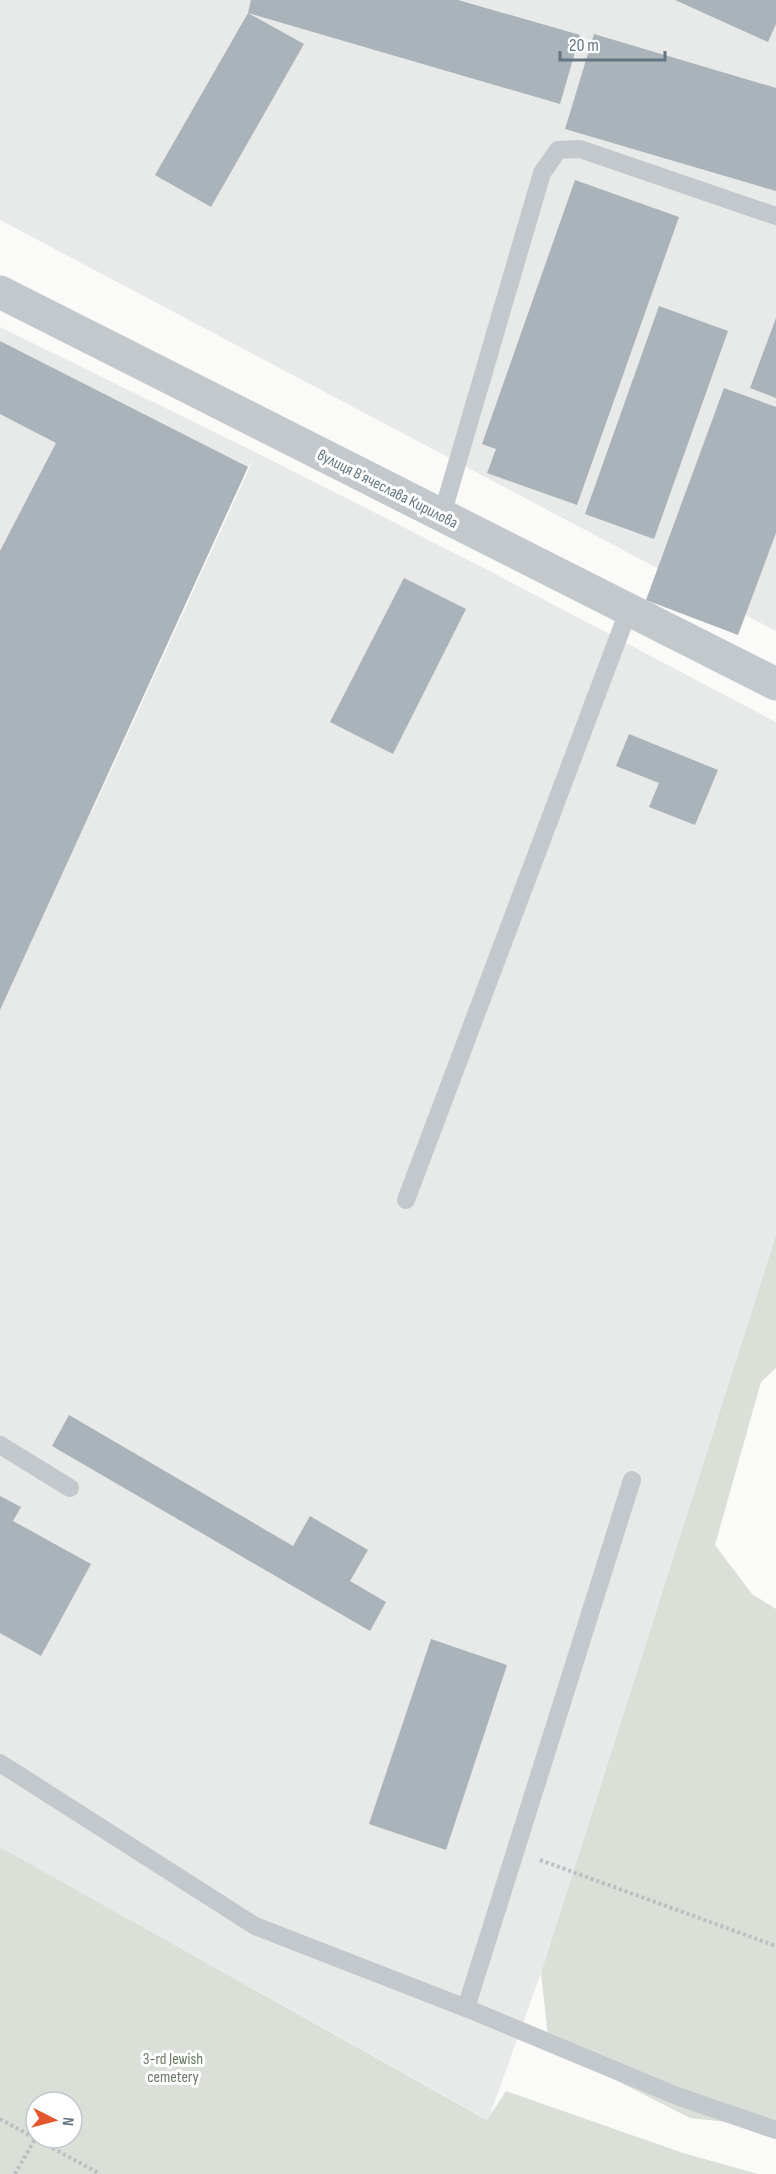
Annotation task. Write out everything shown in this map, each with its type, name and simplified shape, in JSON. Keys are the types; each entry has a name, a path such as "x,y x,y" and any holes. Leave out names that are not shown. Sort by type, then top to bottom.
{"street":[{"name":"вулиця Вʼячеслава Кирилова","path":"0,292 776,684"}],"lane":[{"path":"442,515 542,172 558,150 580,149 776,216"},
{"path":"406,1200 629,609"},
{"path":"0,1444 70,1488"},
{"path":"466,2008 632,1480"},
{"path":"0,1763 255,1926 466,2008 677,2096 776,2130"}],"path":[{"path":"515,1851 776,1946"},
{"path":"0,2119 24,2133"},
{"path":"15,2174 29,2150"},
{"path":"55,2150 100,2174"}],"shaded area":[{"path":"0,0 776,0 776,631 0,220"},
{"path":"0,327 478,565 776,722 776,1235 541,1973 488,2120 0,1847","holes":["253,460 92,812 248,467"]}],"green space":[{"path":"776,1235 776,1368 761,1382 715,1545 752,1594 776,1609 776,2135 736,2123 690,2118 549,2046 541,1973"},
{"name":"3-rd Jewish cemetery","path":"0,1847 487,2120 506,2091 683,2153 758,2174 0,2174"}],"building":[{"path":"251,0 458,0 580,35 560,104 248,13"},
{"path":"675,0 776,0 776,24 768,42"},
{"path":"248,13 304,44 211,207 155,175"},
{"path":"594,34 776,88 776,191 565,129"},
{"path":"575,180 679,217 577,505 487,473 496,449 482,444"},
{"path":"659,306 728,331 654,539 585,514"},
{"path":"776,318 776,398 750,388"},
{"path":"0,341 248,467 0,1010 0,551 56,443 0,414"},
{"path":"724,388 776,407 776,533 738,635 646,600"},
{"path":"404,578 466,609 393,754 330,722"},
{"path":"629,734 718,770 695,825 649,807 659,783 616,766"},
{"path":"69,1415 293,1546 310,1516 368,1550 350,1581 386,1602 370,1631 52,1446"},
{"path":"0,1496 21,1507 13,1521 91,1564 41,1656 0,1633"},
{"path":"431,1639 507,1665 446,1850 369,1824"}]}
